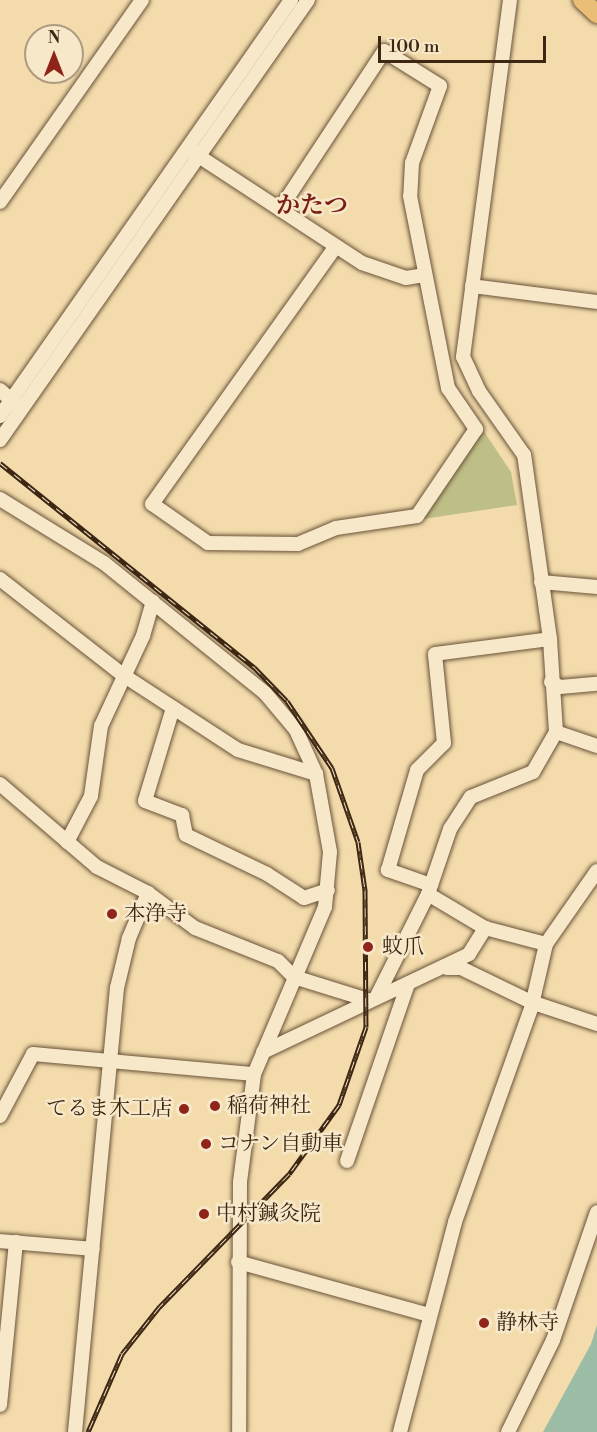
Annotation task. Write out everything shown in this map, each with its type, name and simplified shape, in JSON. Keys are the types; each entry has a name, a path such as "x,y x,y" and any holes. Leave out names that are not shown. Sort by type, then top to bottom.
{"main road":[{"path":"582,0 597,14"}],"street":[{"path":"0,202 142,0"},
{"path":"195,153 291,0"},
{"path":"0,440 17,405 195,153 308,0"},
{"path":"373,998 429,890 461,807 471,796 533,772 556,732 550,639 524,455 479,391 463,357 510,0"},
{"path":"280,209 384,51 440,86 410,179 424,275 448,388 476,429 417,516 336,528 298,544 208,543 152,504 335,247"},
{"path":"195,153 335,247 384,271 406,278 424,275"},
{"path":"472,285 597,302"},
{"path":"0,390 17,405"},
{"path":"0,416 17,405"},
{"path":"0,498 96,558 153,601 265,693 296,730 316,774 327,817 328,890 325,907 254,1074 240,1182 239,1432"},
{"path":"0,579 125,676 237,750 316,774"},
{"path":"541,582 597,587"},
{"path":"67,842 91,796 101,726 125,676 153,601"},
{"path":"546,944 485,928 429,890 388,870 417,770 444,743 435,654 550,639"},
{"path":"551,682 560,687 597,684"},
{"path":"173,708 145,801 182,815 186,835 267,874 304,898 328,890"},
{"path":"556,732 597,746"},
{"path":"0,784 97,867 148,893 195,928 278,961 294,977 373,998"},
{"path":"400,1432 455,1222 531,1002 546,944 597,871"},
{"path":"75,1432 117,988 129,938 148,893"},
{"path":"263,1052 373,998 447,968 469,954 485,928"},
{"path":"447,968 461,968 531,1002 597,1024"},
{"path":"347,1161 408,984"},
{"path":"0,1116 33,1054 254,1074"},
{"path":"508,1432 553,1340 597,1212"},
{"path":"0,1241 93,1249"},
{"path":"0,1405 16,1242"},
{"path":"238,1262 429,1315"}],"green space":[{"path":"483,430 511,472 517,505 423,519"}],"shaded area":[{"path":"597,1325 597,1432 543,1432 591,1344"}],"railway":[{"path":"0,463 254,667 287,701 332,768 358,842 365,890 366,1027 339,1105 289,1174 160,1306 122,1354 88,1432"}],"place":[{"name":"本浄寺","path":"112,914"},
{"name":"蚊爪","path":"368,947"},
{"name":"稲荷神社","path":"215,1106"},
{"name":"てるま木工店","path":"184,1109"},
{"name":"コナン自動車","path":"206,1144"},
{"name":"中村鍼灸院","path":"204,1214"},
{"name":"静林寺","path":"484,1323"}],"district":[{"name":"かたつ","path":"312,207"}]}
